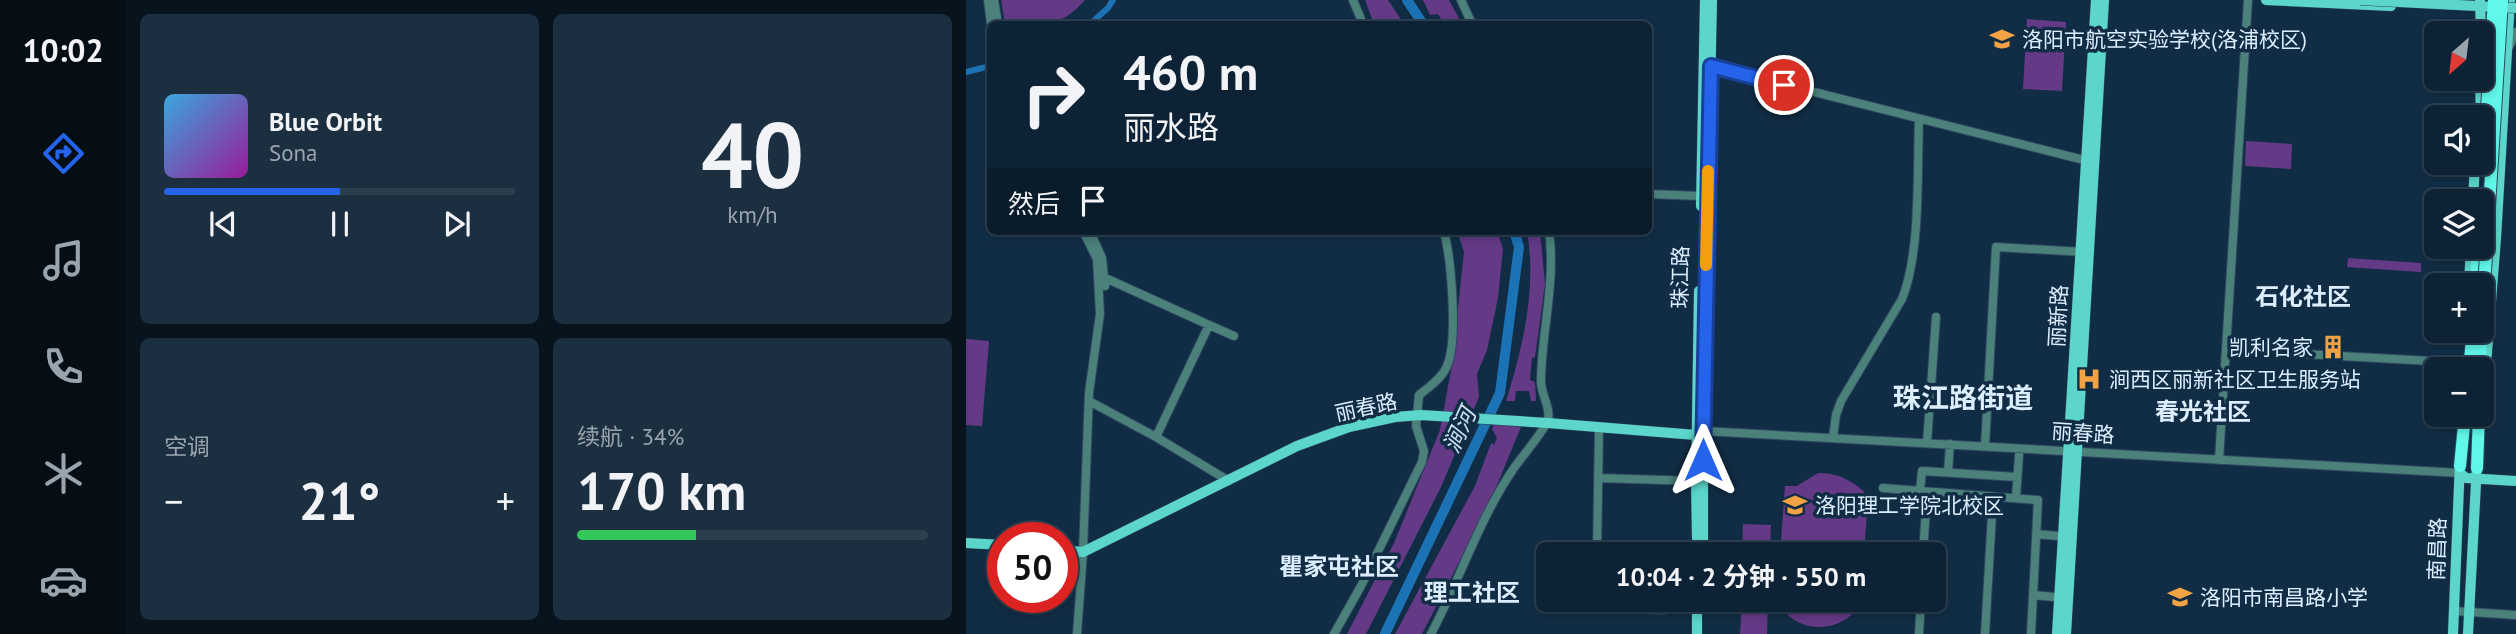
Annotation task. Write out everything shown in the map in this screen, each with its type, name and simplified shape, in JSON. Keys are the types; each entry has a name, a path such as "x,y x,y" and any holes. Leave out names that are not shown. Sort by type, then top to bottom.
{"highway":[{"path":"2487,105 2494,0"},
{"path":"2480,273 2511,6"},
{"name":"南昌路","path":"2460,470 2463,427"},
{"name":"南昌路","path":"2477,473 2480,427"}],"main road":[{"name":"珠江路","path":"1697,542 1696,481 1707,65 1705,0"},
{"name":"珠江路","path":"1703,542 1699,432 1701,196 1713,0"},
{"name":"丽新路","path":"2057,634 2064,597 2068,537 2090,162 2096,0"},
{"name":"丽新路","path":"2090,162 2104,0"},
{"path":"2266,0 2482,3 2511,6"},
{"path":"2353,0 2511,6"},
{"path":"2387,0 2459,5 2482,3"},
{"path":"2481,21 2482,3"},
{"name":"南昌路","path":"2486,357 2511,6"},
{"path":"2494,132 2501,138"},
{"name":"丽春路","path":"1086,548 1297,446 1349,427 1395,416 1419,413 1699,432"},
{"name":"丽春路","path":"1547,420 1599,427 1699,432"},
{"path":"2460,470 2466,478 2477,473 2516,474"},
{"name":"南昌路","path":"2453,634 2460,470"},
{"path":"2477,473 2516,481"},
{"name":"南昌路","path":"2468,634 2477,473"},
{"path":"966,537 987,539"},
{"path":"966,542 987,544"},
{"path":"1078,547 1086,548"},
{"path":"1078,549 1086,548"},
{"name":"丽新路","path":"2064,597 2066,634"},
{"path":"1697,612 1697,634"},
{"path":"1703,612 1703,634"}],"street":[{"path":"988,0 991,21"},
{"path":"994,0 998,21"},
{"path":"1353,0 1362,21"},
{"path":"1461,0 1471,21"},
{"path":"2219,460 2248,0"},
{"path":"2506,56 2516,32"},
{"path":"1707,65 2090,162"},
{"path":"1833,437 1841,401 1902,299 1908,283 1913,252 1919,119"},
{"path":"1652,194 1701,196"},
{"path":"1085,235 1102,276 1234,336"},
{"path":"1083,634 1092,403 1102,276 1102,257 1092,235"},
{"path":"1334,634 1361,586 1422,462 1424,452 1416,426 1419,396 1442,375 1449,356 1453,316 1450,252 1445,235"},
{"path":"1431,634 1492,505 1547,420 1547,405 1541,390 1541,379 1550,284 1549,235"},
{"path":"1985,446 1996,247 2085,252"},
{"path":"1927,443 1936,317"},
{"path":"1156,436 1209,325"},
{"path":"2285,353 2424,361"},
{"path":"1092,403 1156,436 1226,480"},
{"path":"1597,542 1599,427"},
{"name":"丽春路","path":"1699,432 2460,470"},
{"path":"1948,472 1950,444"},
{"path":"2016,498 2019,456"},
{"path":"1923,542 1922,471 2017,477"},
{"path":"1598,478 1696,481"},
{"path":"1883,488 2038,500 2031,634"},
{"path":"1984,634 1993,496"},
{"path":"2036,534 2068,537"},
{"path":"1077,634 1086,548"},
{"path":"2033,595 2064,597"},
{"path":"2454,611 2516,615"},
{"path":"1919,634 1920,612"}],"shaded area":[{"path":"1001,0 1085,0 1058,21 1004,21"},
{"path":"1365,0 1388,0 1402,21 1373,21"},
{"path":"1423,0 1449,0 1460,21 1442,21 1438,14 1430,15"},
{"path":"2027,19 2066,22 2062,91 2023,89"},
{"path":"2246,141 2292,144 2291,169 2245,166"},
{"path":"1458,235 1498,235 1503,249 1498,298 1487,350 1477,374 1479,397 1441,487 1366,634 1347,634 1394,543 1440,430 1452,365 1464,252"},
{"path":"1528,235 1540,235 1545,284 1530,380 1535,382 1536,401 1531,401 1529,391 1516,391 1515,401 1506,401 1527,317 1530,252"},
{"path":"2348,258 2421,263 2421,272 2347,267"},
{"path":"966,339 989,341 982,426 966,425"},
{"path":"1494,423 1521,427 1490,502 1422,634 1395,634 1475,486 1490,446 1492,443 1494,445 1497,438 1492,429"},
{"path":"1818,473 1832,474 1858,486 1868,496 1865,542 1781,542 1785,486 1797,486"},
{"path":"1743,524 1771,525 1770,542 1742,542"},
{"path":"1741,612 1768,612 1767,634 1740,634"},
{"path":"1786,612 1854,612 1843,621 1824,627 1805,625"}],"waterway":[{"path":"1093,21 1113,0"},
{"name":"涧河","path":"1407,0 1421,21"},
{"path":"966,72 987,67"},
{"name":"涧河","path":"1385,634 1500,393 1519,247 1515,235"}],"slow traffic":[{"path":"1706,265 1708,171"}],"place":[{"name":"洛阳市航空实验学校(洛浦校区)","path":"2002,39"},
{"name":"凯利名家","path":"2333,347"},
{"name":"涧西区丽新社区卫生服务站","path":"2089,379"},
{"name":"洛阳理工学院北校区","path":"1795,505"},
{"name":"洛阳市南昌路小学","path":"2180,597"}],"district":[{"name":"石化社区","path":"2303,296"},
{"name":"珠江路街道","path":"1963,397"},
{"name":"春光社区","path":"2203,411"},
{"name":"瞿家屯社区","path":"1339,566"},
{"name":"理工社区","path":"1472,592"}],"route":[{"path":"1703,460 1711,66 1784,85"}]}
